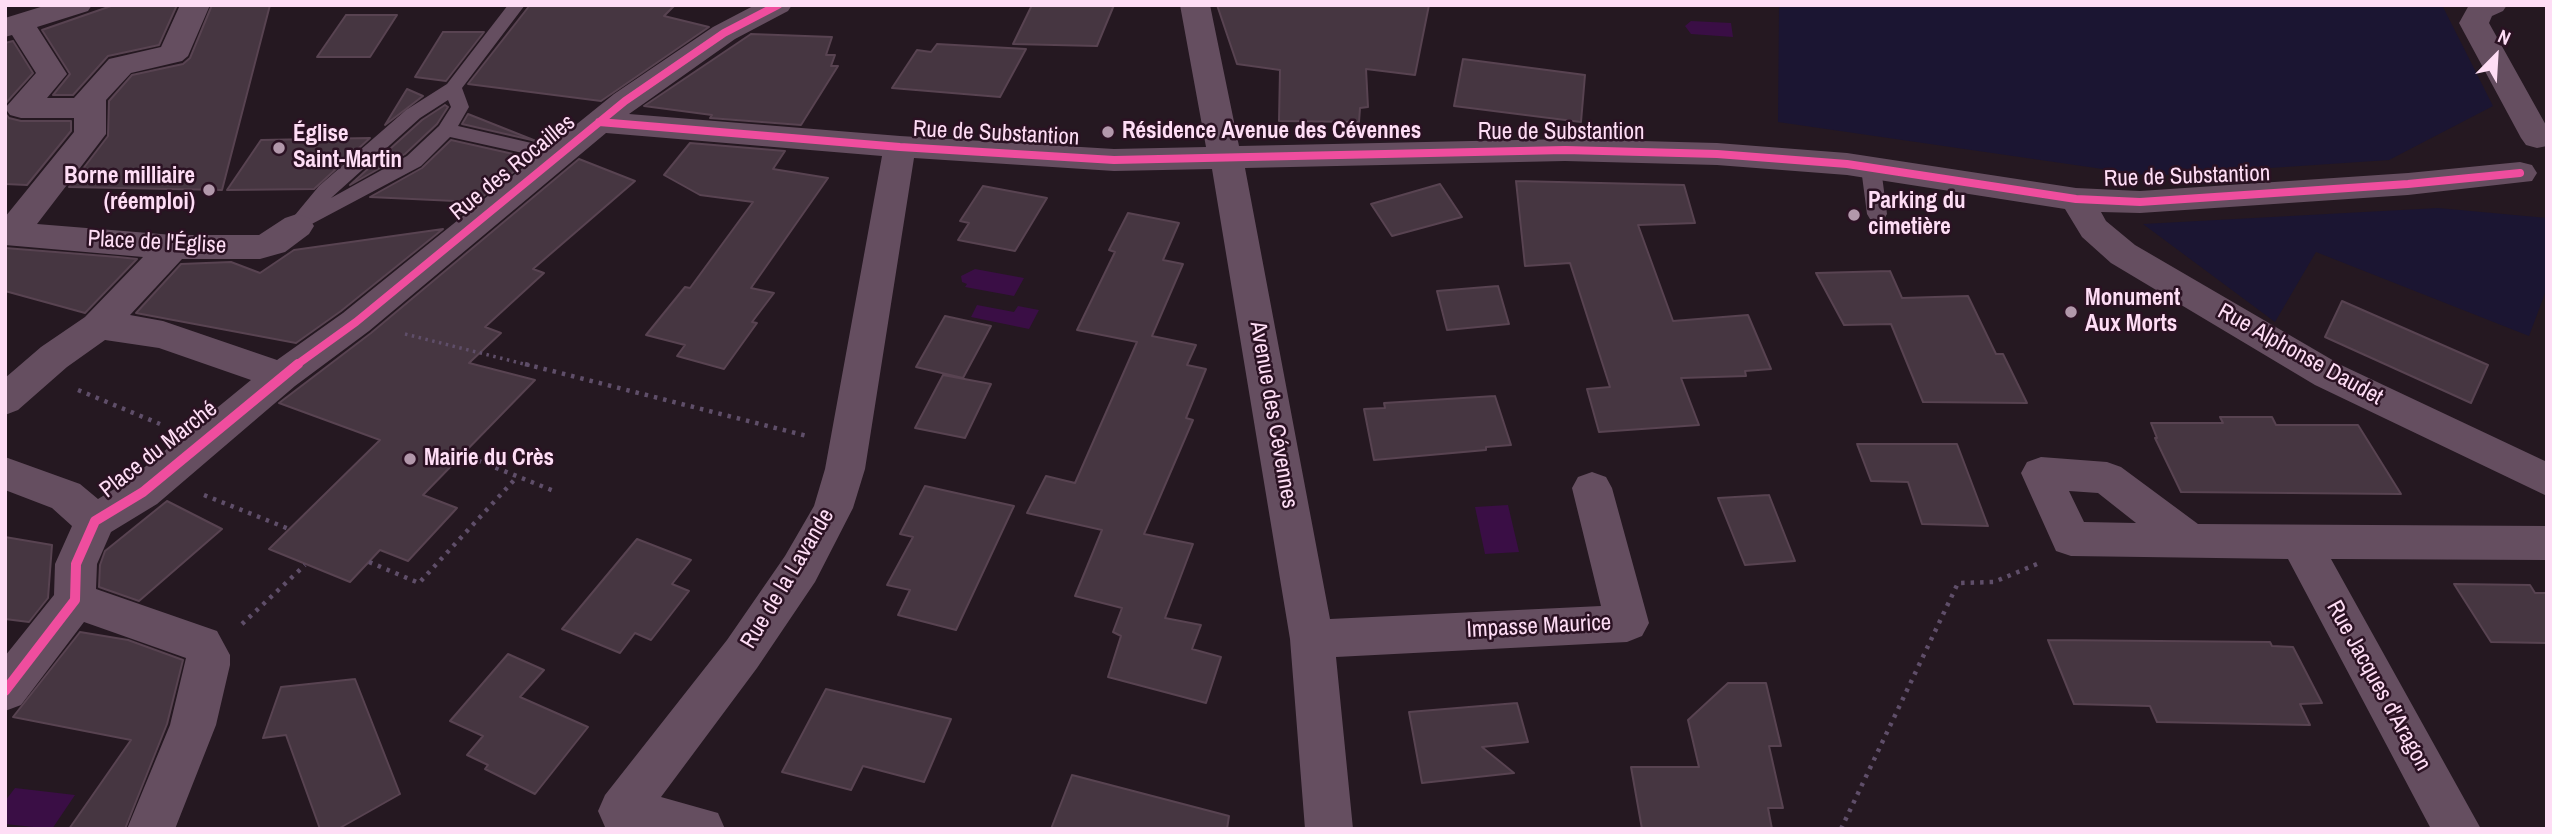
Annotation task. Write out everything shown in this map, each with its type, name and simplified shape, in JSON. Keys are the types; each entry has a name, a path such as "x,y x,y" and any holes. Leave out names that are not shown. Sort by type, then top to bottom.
{"street":[{"path":"78,5 13,26 52,74 21,108 92,108"},
{"path":"8,233 90,134 90,98 120,66 161,58 177,49 195,5"},
{"name":"Rue des Rocailles","path":"282,376 356,322 599,122 686,57 724,33 778,5"},
{"name":"Avenue des Cévennes","path":"1195,5 1312,639 1329,829"},
{"path":"2493,5 2480,11 2474,23 2542,139 2521,141 2511,148 2511,160 2534,181"},
{"name":"Rue de Substantion","path":"599,122 900,147 1114,160 1565,150 1717,154 1871,168 2076,199 2140,202 2394,185 2534,181"},
{"name":"Rue de la Lavande","path":"615,820 742,654 800,569 833,508 845,469 900,147"},
{"name":"Rue Alphonse Daudet","path":"2076,199 2094,229 2123,254 2328,375 2544,467"},
{"name":"Place de l'Église","path":"8,233 173,247 260,247 273,243 297,226"},
{"path":"5,400 35,373 98,326 173,247"},
{"path":"98,326 163,335 282,376"},
{"name":"Place du Marché","path":"5,691 76,582 94,521 137,496 282,376"},
{"name":"Place du Marché","path":"5,473 66,496 94,521"},
{"path":"2190,541 2107,478 2041,473 2071,539 2190,541 2300,542 2547,543"},
{"name":"Impasse Maurice","path":"1312,639 1627,622 1592,488"},
{"name":"Rue Jacques d'Aragon","path":"2300,542 2457,829"},
{"path":"76,582 202,645 208,656 208,666 193,725 151,829"},
{"name":"Rue de la Lavande","path":"615,820 701,829"}],"lane":[{"path":"297,226 326,191 353,166 413,114 453,88 517,5"},
{"path":"297,226 414,161 446,130 460,107 453,88"},
{"path":"446,130 559,155"},
{"path":"1871,168 1877,214"}],"path":[{"path":"356,322 848,446"},
{"path":"35,373 204,441"},
{"path":"469,457 554,491"},
{"path":"369,562 419,583 517,477"},
{"path":"237,508 289,529"},
{"path":"1841,829 1958,583 1994,582 2052,558 2071,539"},
{"path":"248,618 305,565"}],"shaded area":[{"path":"1779,5 2442,5 2493,106 2389,160 2151,176 1778,122"},
{"path":"1691,21 1731,23 1733,37 1691,34 1685,26"},
{"path":"2438,208 2547,218 2547,288 2529,336 2316,252 2275,322 2143,224"},
{"path":"975,269 1024,278 1014,296 965,287 967,284 962,282 961,276"},
{"path":"977,305 1014,312 1018,306 1039,310 1029,329 971,317"},
{"path":"1508,505 1519,552 1485,554 1475,507"},
{"path":"15,788 75,795 52,829 5,824 5,801"}],"building":[{"path":"114,5 177,5 159,45 108,56 73,95 53,95 70,74 42,30"},
{"path":"212,5 270,5 222,190 69,187 108,136 109,101 132,75 183,64 190,58"},
{"path":"530,5 675,5 664,16 709,27 601,101 468,84"},
{"path":"1032,5 1114,5 1097,46 1013,44"},
{"path":"1217,5 1429,5 1415,75 1366,69 1368,107 1360,108 1359,122 1279,121 1280,70 1237,64"},
{"path":"346,15 397,15 370,57 317,57"},
{"path":"443,32 484,32 446,81 415,77"},
{"path":"751,34 832,37 826,55 835,55 831,66 838,66 801,125 710,118 712,115 644,106"},
{"path":"13,41 33,73 5,104 5,43"},
{"path":"937,44 1026,49 1000,97 892,88 917,50 931,52"},
{"path":"1463,59 1585,75 1581,122 1454,106"},
{"path":"407,89 423,96 385,125"},
{"path":"445,105 448,107 437,124 405,154 350,185 422,120"},
{"path":"5,113 9,118 21,121 71,121 71,131 27,185 5,184"},
{"path":"468,114 536,141 462,124"},
{"path":"370,138 314,189 227,190 261,140"},
{"path":"451,140 531,158 456,218 455,201 370,197 422,168"},
{"path":"690,143 785,151 773,169 828,178 751,288 774,293 752,322 757,323 724,369 677,356 685,345 646,335 685,287 690,288 753,202 700,195 664,175"},
{"name":"Mairie du Crès","path":"579,159 635,181 533,269 544,273 485,327 501,333 469,363 535,380 423,495 457,508 408,561 380,550 350,582 269,549 380,440 279,403 371,333"},
{"path":"1516,181 1684,185 1695,223 1638,225 1673,321 1748,315 1771,369 1745,371 1746,376 1681,378 1699,425 1599,432 1587,389 1610,387 1570,263 1525,266"},
{"path":"1440,184 1462,217 1392,236 1371,204"},
{"path":"983,186 1047,198 1015,251 958,240 969,223 960,221"},
{"path":"1128,213 1179,223 1163,260 1183,264 1152,336 1196,345 1187,365 1206,369 1186,418 1193,420 1144,534 1193,544 1165,618 1201,625 1192,649 1221,657 1206,703 1108,677 1121,636 1113,632 1122,608 1075,596 1102,530 1027,513 1046,476 1075,483 1137,342 1077,330 1115,252 1109,250"},
{"path":"443,229 341,311 296,343 136,313 181,264 231,262 260,273 294,250"},
{"path":"5,248 137,259 85,313 5,291"},
{"path":"1890,271 1902,298 1968,296 1996,354 2003,354 2027,403 1923,402 1891,324 1844,325 1816,273"},
{"path":"1498,286 1509,324 1447,330 1437,291"},
{"path":"2342,301 2488,365 2471,403 2325,337"},
{"path":"945,316 991,326 963,378 916,367"},
{"path":"943,375 991,384 965,438 915,428"},
{"path":"1495,396 1511,445 1486,447 1486,450 1374,460 1364,409 1385,408 1384,403"},
{"path":"2220,417 2272,417 2276,425 2358,425 2401,494 2181,492 2155,438 2151,423 2223,423"},
{"path":"1857,444 1957,444 1988,526 1922,524 1908,482 1871,481"},
{"path":"925,486 1014,506 956,630 898,615 910,590 887,585 913,537 900,534"},
{"path":"1769,495 1795,561 1745,565 1718,498"},
{"path":"167,501 222,529 139,601 99,587 100,565 105,551"},
{"path":"5,537 52,545 48,598 29,622 5,619"},
{"path":"637,539 691,560 672,584 689,591 651,640 635,633 620,653 562,629"},
{"path":"2454,584 2530,585 2535,593 2547,593 2547,643 2491,642"},
{"path":"80,632 128,640 183,660 167,724 125,829 69,829 131,740 13,717"},
{"path":"2048,640 2270,642 2272,646 2293,647 2322,703 2300,704 2310,725 2157,722 2150,706 2074,704"},
{"path":"508,654 544,670 520,697 588,727 535,794 485,769 488,765 467,755 483,736 450,721"},
{"path":"355,679 400,794 338,829 320,829 286,735 263,738 281,687"},
{"path":"1728,683 1766,683 1781,746 1769,746 1783,808 1768,808 1772,829 1642,829 1631,767 1699,767 1688,720"},
{"path":"826,689 951,719 924,782 863,766 851,790 782,772"},
{"path":"1517,703 1528,742 1482,747 1514,773 1422,783 1409,712"},
{"path":"1072,775 1229,816 1227,829 1051,829"}],"cycle path":[{"path":"5,691 75,600 76,564 95,521 143,492 282,376 356,322 625,101 724,33 778,5"},
{"path":"599,122 900,147 1114,160 1565,150 1717,154 1847,164 2076,199 2140,202 2408,184 2520,173"}],"place":[{"name":"Résidence Avenue des Cévennes","path":"1108,132"},
{"name":"Église Saint-Martin","path":"279,148"},
{"name":"Borne milliaire (réemploi)","path":"209,190"},
{"name":"Parking du cimetière","path":"1854,215"},
{"name":"Monument Aux Morts","path":"2071,312"},
{"name":"Mairie du Crès","path":"410,459"}]}
